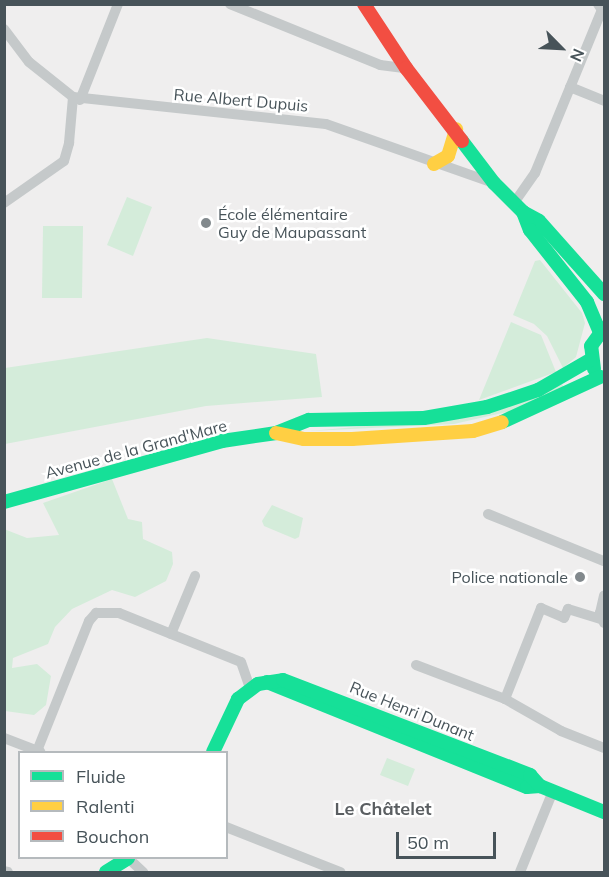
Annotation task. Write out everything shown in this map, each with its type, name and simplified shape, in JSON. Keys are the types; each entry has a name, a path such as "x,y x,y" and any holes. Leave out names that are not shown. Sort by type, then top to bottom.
{"street":[{"path":"4,203 64,161 76,99 118,4"},
{"path":"230,4 380,65 406,68"},
{"path":"364,4 406,68 456,129 494,183 519,208 539,221 604,294"},
{"path":"519,208 602,10 598,4"},
{"path":"4,29 29,62 76,99"},
{"path":"570,87 604,101"},
{"name":"Rue Albert Dupuis","path":"76,99 312,122 494,183"},
{"path":"434,164 448,156 456,129"},
{"path":"519,208 530,230 587,302 602,330 591,346 590,360 602,378"},
{"name":"Avenue de la Grand'Mare","path":"4,502 222,441 276,433 309,420 424,418 487,407 538,390 590,360"},
{"name":"Avenue de la Grand'Mare","path":"276,433 304,439 352,439 473,431 515,418 602,378"},
{"path":"488,514 604,561"},
{"path":"171,634 195,576"},
{"path":"505,699 541,609 564,618 568,609 603,621 604,595"},
{"path":"39,751 91,617 112,611 241,662 250,688 233,706 214,751"},
{"path":"416,665 505,699 561,730 604,748"},
{"name":"Rue Henri Dunant","path":"250,688 267,682 289,681 327,694 530,775 547,789 604,812"},
{"path":"4,738 36,751"},
{"path":"520,873 547,789"},
{"path":"228,828 340,873"},
{"path":"106,873 127,859"},
{"path":"129,859 143,873"}],"green space":[{"path":"127,197 152,207 133,256 107,245"},
{"path":"43,226 83,226 82,298 42,298"},
{"path":"540,260 582,313 585,323 576,357 563,368 547,336 534,324 513,315 535,261"},
{"path":"511,322 541,335 556,372 479,400"},
{"path":"207,338 316,354 322,397 206,406 5,444 5,368"},
{"path":"562,384 565,389 515,410 454,424 309,431 474,417"},
{"path":"112,479 128,519 142,522 143,539 172,552 173,564 166,581 135,597 112,590 72,609 55,627 48,644 13,658 12,668 37,664 51,676 46,705 34,715 5,711 4,529 27,538 59,535 43,503"},
{"path":"272,505 303,518 299,537 295,539 264,526 262,521"},
{"path":"387,758 415,769 408,786 380,775"}],"traffic: fast":[{"path":"462,141 494,183 523,212 539,221 604,294"},
{"path":"523,212 530,230 587,302 600,332"},
{"path":"594,369 591,346 604,328"},
{"path":"4,502 222,441 276,433 309,420 424,418 487,407 538,390 590,360"},
{"path":"502,422 600,377"},
{"path":"213,751 238,699 258,684 283,680 530,775 540,786"},
{"path":"267,682 527,787 540,786 604,812"},
{"path":"106,872 126,859"}],"traffic: slow":[{"path":"434,164 448,156 456,129"},
{"path":"276,433 304,439 352,439 473,431 502,422"}],"traffic: jam":[{"path":"364,4 406,68 462,141"}],"place":[{"name":"École élémentaire Guy de Maupassant","path":"206,223"},
{"name":"Police nationale","path":"580,577"}],"district":[{"name":"Le Châtelet","path":"383,809"}]}
